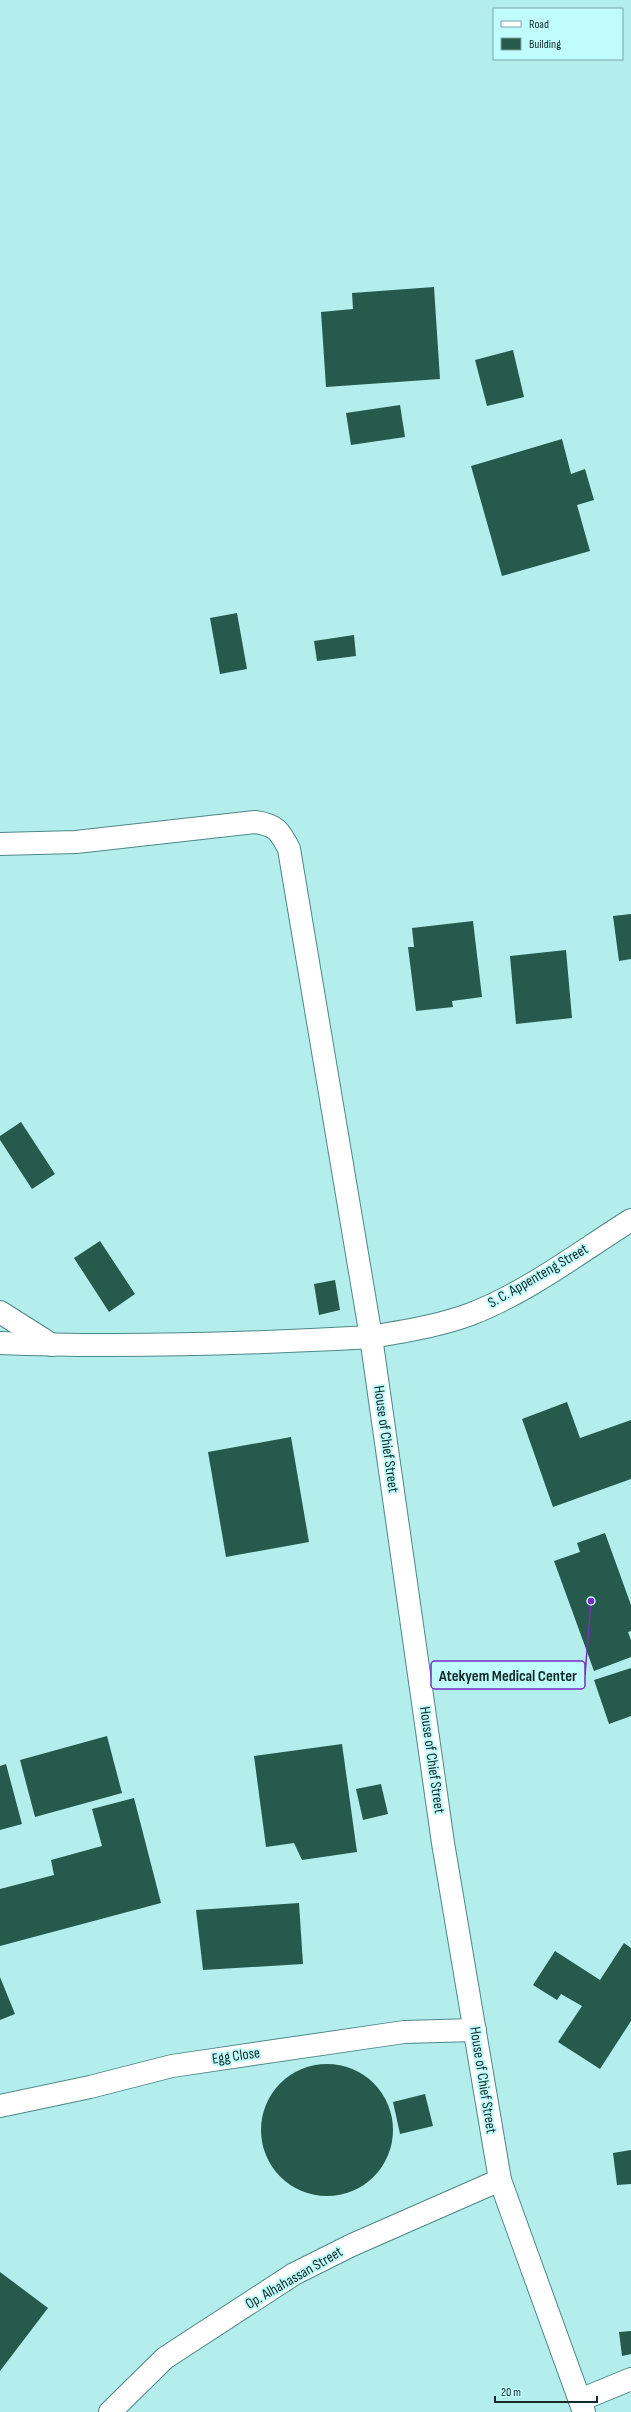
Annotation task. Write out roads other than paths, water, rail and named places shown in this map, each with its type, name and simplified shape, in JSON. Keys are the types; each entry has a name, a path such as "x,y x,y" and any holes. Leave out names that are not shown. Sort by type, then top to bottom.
{"street":[{"name":"House of Chief Street","path":"0,844 76,842 255,822 270,824 282,835 289,849 371,1337 444,1843 500,2180 582,2406"},
{"name":"S. C. Appenteng Street","path":"371,1337 431,1326 472,1314 514,1294 631,1220"},
{"path":"0,1312 53,1345"},
{"path":"0,1343 53,1345 237,1344 371,1337"},
{"name":"Egg Close","path":"0,2106 90,2087 172,2066 404,2032 475,2030"},
{"name":"Op. Alhahassan Street","path":"110,2412 165,2358 294,2274 352,2245 500,2180"},
{"path":"582,2406 631,2379"}],"place":[{"name":"Atekyem Medical Center","path":"591,1601"}]}
